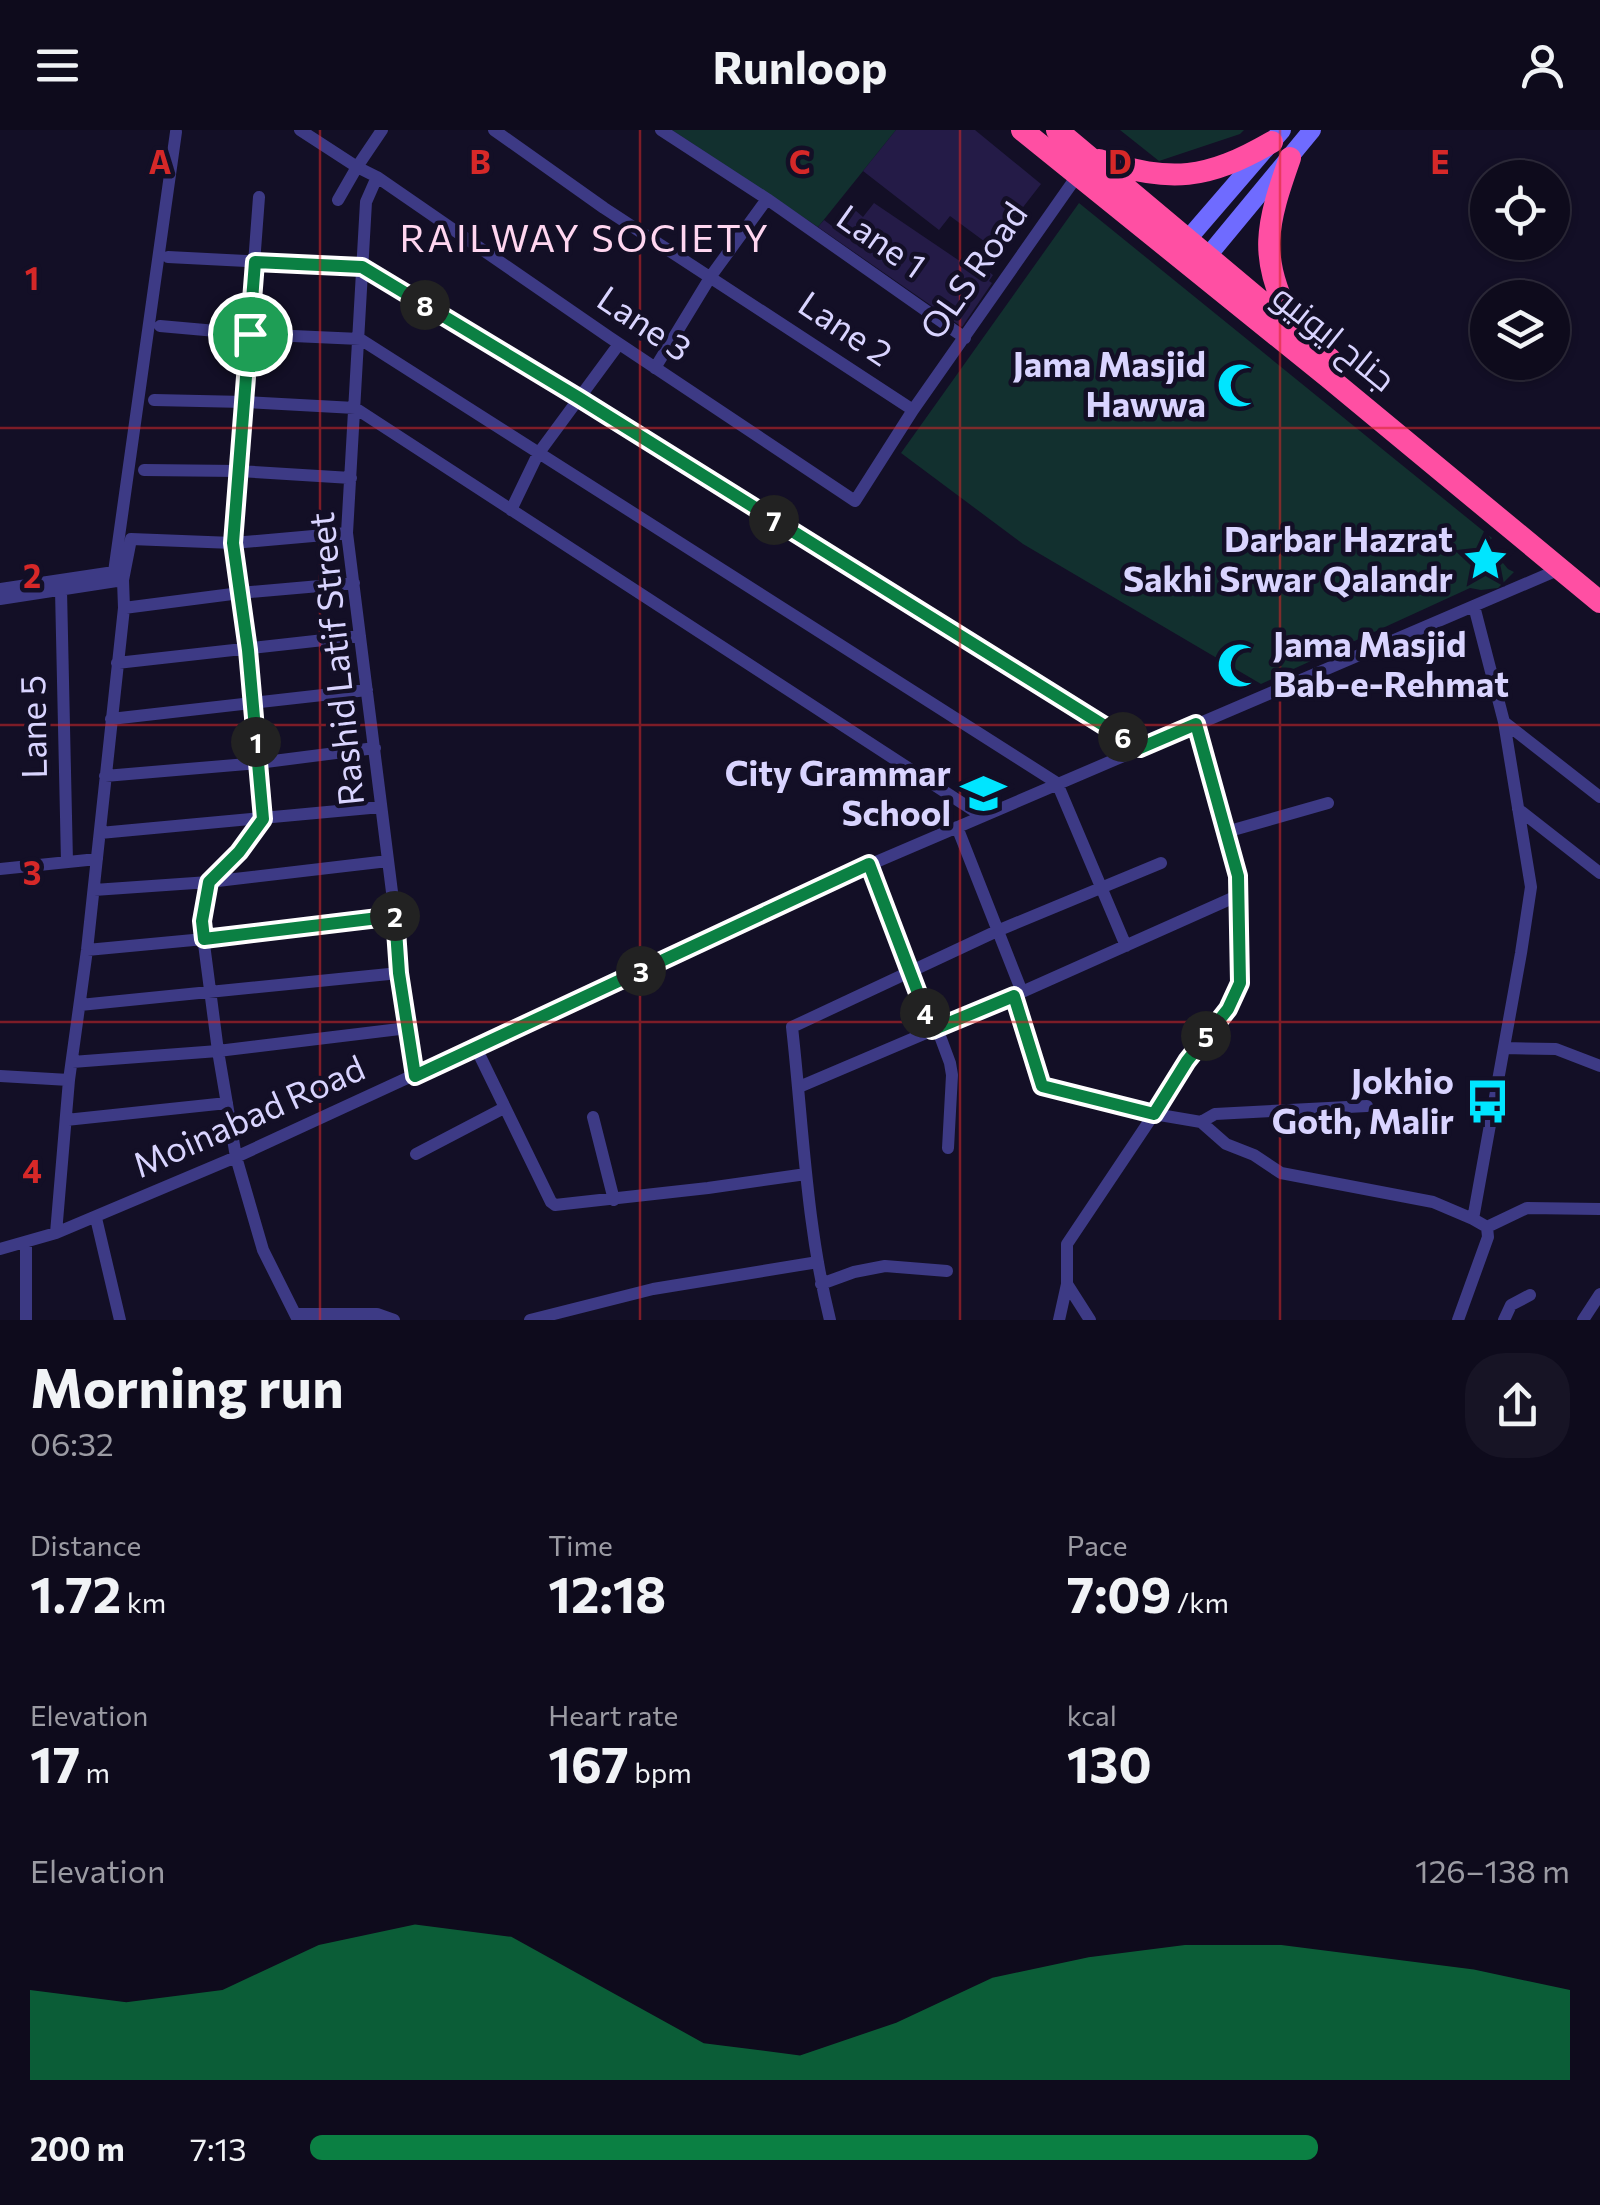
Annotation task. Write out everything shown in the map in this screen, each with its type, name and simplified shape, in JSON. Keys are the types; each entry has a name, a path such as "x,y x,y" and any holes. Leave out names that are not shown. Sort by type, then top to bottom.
{"highway":[{"name":"جناح ایونیو","path":"1022,130 1082,166 1328,377 1600,602"},
{"name":"جناح ایونیو","path":"1056,130 1082,166"},
{"path":"1082,166 1148,174 1198,174 1281,143"},
{"path":"1281,143 1268,246 1275,285 1299,334"},
{"name":"جناح ایونیو","path":"1181,248 1207,257 1600,584"}],"main road":[{"path":"1181,248 1281,143 1312,130"},
{"path":"1207,257 1281,143"}],"street":[{"name":"Lane 3","path":"300,130 356,167 377,176 618,344 854,501"},
{"path":"338,200 382,130"},
{"name":"Lane 2","path":"494,130 604,208 913,410"},
{"name":"Lane 1","path":"662,130 964,338"},
{"path":"0,589 114,572 176,132"},
{"name":"OLS Road","path":"854,501 1082,166"},
{"name":"Rashid Latif Street","path":"377,176 366,202 348,533 399,973 415,1076"},
{"path":"259,196 233,543 248,650 263,819 239,852 209,882 202,921 204,939 236,1157 263,1250 297,1317 376,1314 394,1320"},
{"path":"655,368 712,276 767,199"},
{"path":"168,257 362,267 1140,748"},
{"path":"160,326 360,339 1057,783 1126,946"},
{"path":"512,510 538,454 618,344"},
{"path":"154,400 355,408 982,816"},
{"path":"144,470 351,478"},
{"path":"56,1233 69,1080 124,608 123,580 131,539 233,543 348,533"},
{"name":"Moinabad Road","path":"0,1249 96,1218 236,1157 869,864 1560,569"},
{"path":"0,600 123,580"},
{"path":"124,608 354,584"},
{"name":"Lane 5","path":"61,590 67,862"},
{"path":"1473,1219 1531,887 1504,722 1474,606"},
{"path":"118,663 360,636"},
{"path":"110,719 367,690"},
{"path":"1504,722 1600,797"},
{"path":"1059,1320 1068,1284 1066,1244 1187,1061 1228,1009 1240,983 1238,876 1196,724"},
{"path":"105,776 375,748"},
{"path":"1226,832 1328,803"},
{"path":"100,834 382,806"},
{"path":"1518,809 1600,872"},
{"path":"956,827 1018,994 1042,1086 1201,1122 1226,1144 1254,1155 1280,1173 1433,1202 1473,1219 1486,1227 1488,1236 1458,1320"},
{"path":"0,869 97,859"},
{"path":"94,890 209,882 388,861"},
{"path":"830,1320 810,1215 792,1027 997,931 1160,863"},
{"path":"869,864 909,972 950,1062 948,1148"},
{"path":"799,1087 1237,896"},
{"path":"87,950 395,916"},
{"path":"80,1004 399,973"},
{"path":"72,1062 218,1051 408,1028"},
{"path":"476,1048 551,1202 560,1206 806,1174"},
{"path":"1504,1048 1556,1050 1600,1066"},
{"path":"0,1076 69,1080"},
{"path":"66,1120 227,1104"},
{"path":"1201,1122 1215,1114 1366,1106"},
{"path":"416,1154 504,1108"},
{"path":"593,1118 614,1200"},
{"path":"1486,1227 1526,1208 1600,1210"},
{"path":"96,1218 120,1320"},
{"path":"26,1242 26,1320"},
{"path":"530,1320 653,1290 818,1262"},
{"path":"821,1284 885,1266 947,1271"},
{"path":"1068,1284 1090,1320"},
{"path":"1504,1320 1510,1305 1530,1294"},
{"path":"1582,1320 1600,1294"}],"green space":[{"path":"672,130 896,130 818,227"},
{"path":"1120,130 1244,130 1159,161"},
{"path":"1079,203 1492,538 1487,544 1514,572 1498,588 1470,588 1261,684 1023,544 901,453"}],"building":[{"path":"896,130 975,130 1041,184 992,247 950,216 939,230 863,171"},
{"path":"874,203 976,272 981,266 993,275 989,281 992,283 962,327 818,227 824,220 840,232 855,210 863,217"}],"place":[{"name":"Jama Masjid Hawwa","path":"1239,385"},
{"name":"Darbar Hazrat Sakhi Srwar Qalandr","path":"1486,560"},
{"name":"Jama Masjid Bab-e-Rehmat","path":"1240,665"},
{"name":"City Grammar School","path":"984,794"},
{"name":"Jokhio Goth, Malir","path":"1487,1102"}],"district":[{"name":"RAILWAY SOCIETY","path":"585,239"}],"route":[{"path":"255,262 362,267 1140,748 1196,724 1238,876 1240,983 1228,1009 1187,1061 1154,1114 1042,1086 1014,996 932,1030 869,864 415,1076 399,973 395,916 204,939 202,921 209,882 239,852 263,819 248,650 233,543 250,334 255,262"}]}
